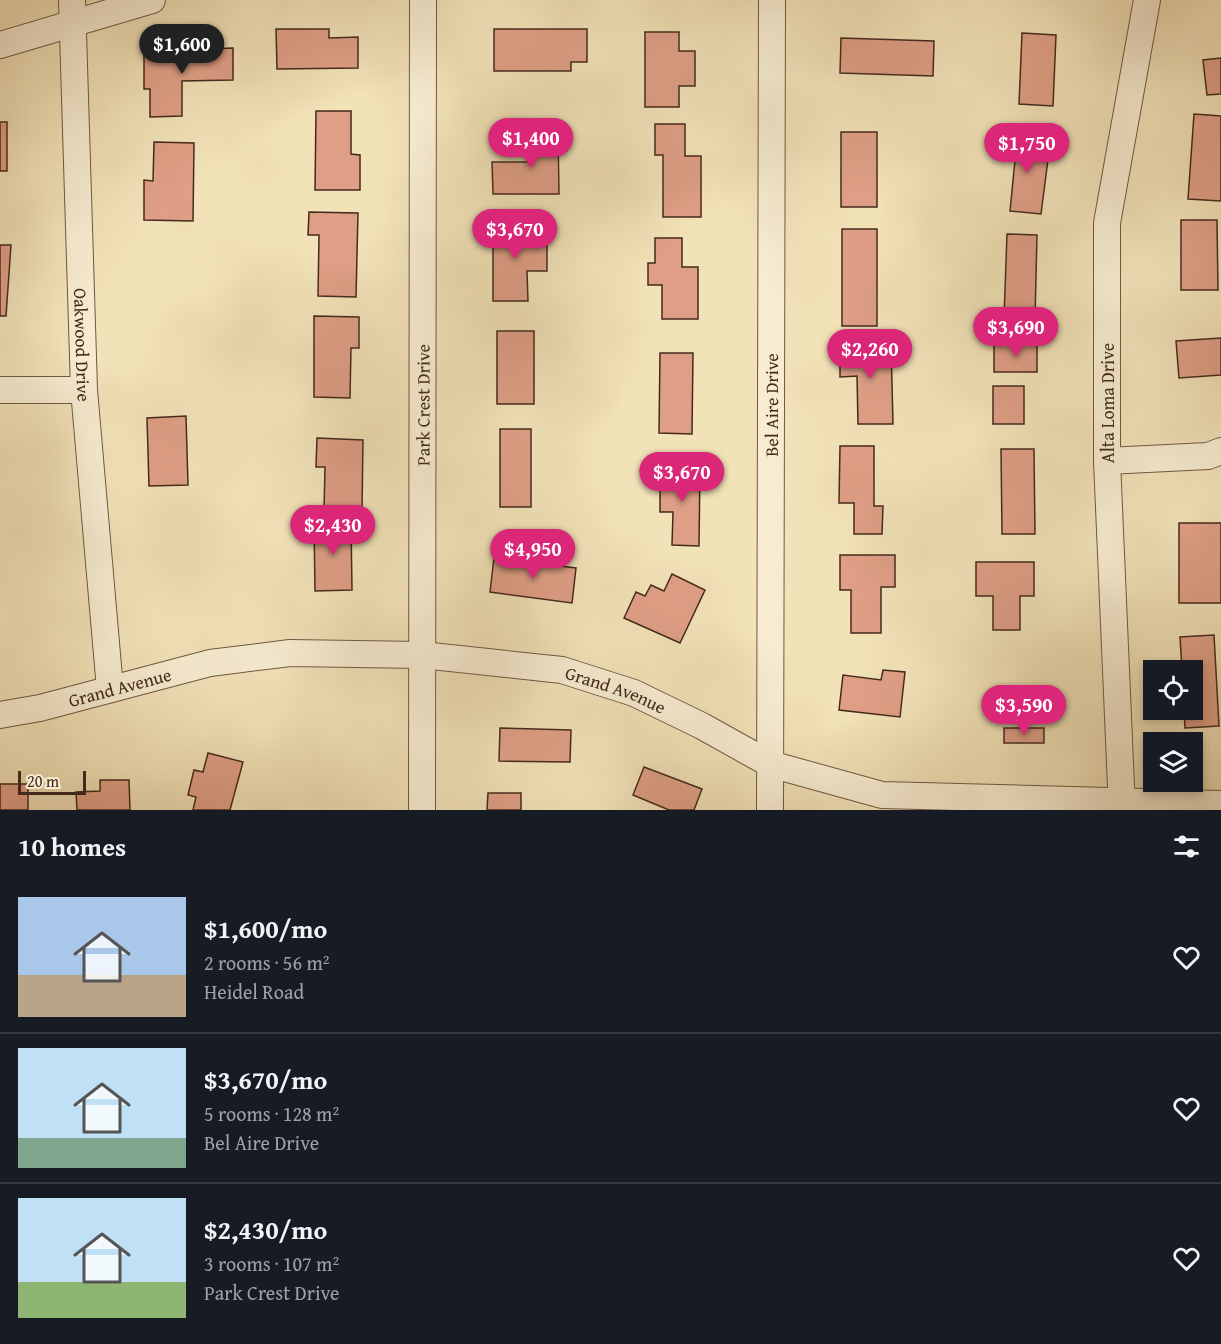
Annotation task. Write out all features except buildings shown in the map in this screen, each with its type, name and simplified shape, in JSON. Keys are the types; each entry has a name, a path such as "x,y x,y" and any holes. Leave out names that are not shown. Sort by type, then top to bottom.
{"street":[{"path":"0,45 72,12 152,0"},
{"name":"Park Crest Drive","path":"422,810 423,0"},
{"name":"Bel Aire Drive","path":"770,810 772,0"},
{"name":"Alta Loma Drive","path":"1121,806 1107,461 1107,223 1147,0"},
{"name":"Oakwood Drive","path":"72,12 84,390 110,688"},
{"path":"0,390 84,390"},
{"path":"1107,461 1208,456 1221,451"},
{"name":"Grand Avenue","path":"0,715 42,707 210,663 290,653 422,655 562,670 634,693 702,726 770,764 882,795 1121,806 1221,804"}]}
